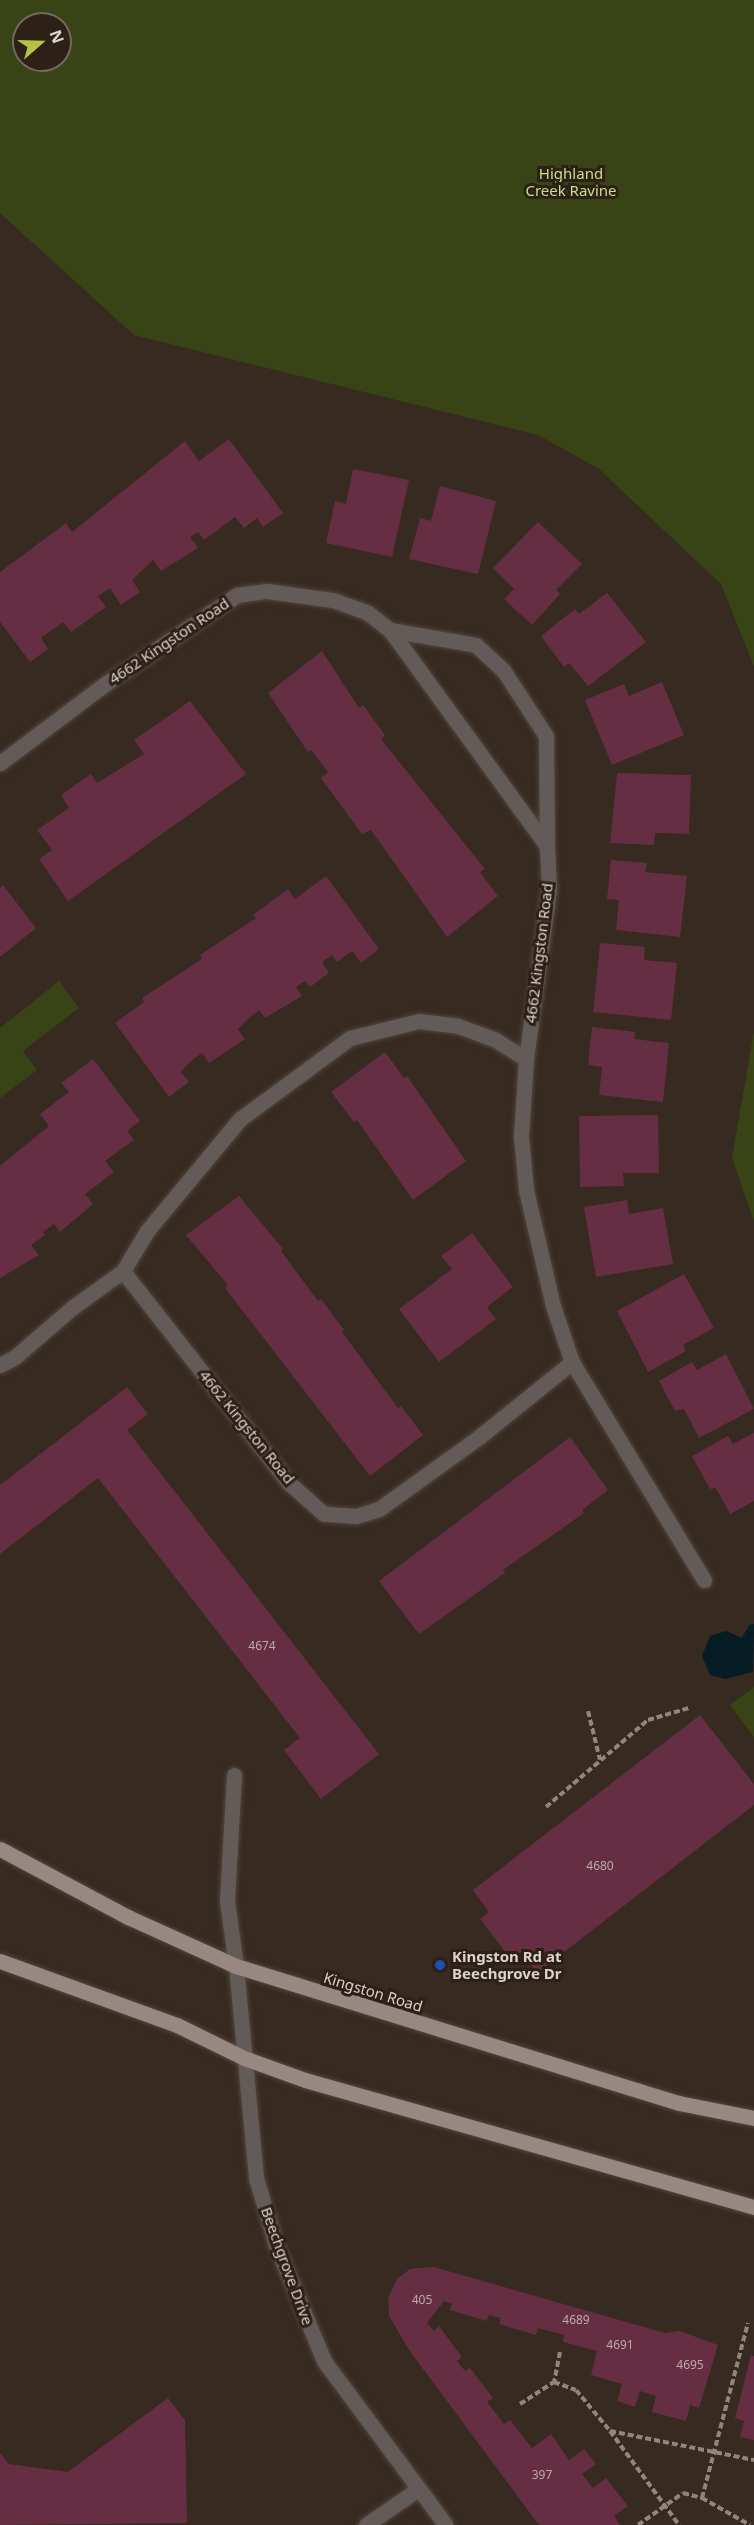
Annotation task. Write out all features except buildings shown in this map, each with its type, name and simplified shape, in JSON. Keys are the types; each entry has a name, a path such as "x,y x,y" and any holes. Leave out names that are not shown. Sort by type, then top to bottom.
{"main road":[{"name":"Kingston Road","path":"0,1849 128,1917 236,1966 679,2103 754,2118"},
{"path":"0,1961 177,2025 244,2058 305,2080 754,2207"}],"street":[{"name":"4662 Kingston Road","path":"0,762 105,684 237,595 267,591 333,600 368,613 390,630 547,846"},
{"name":"4662 Kingston Road","path":"390,630 476,645 503,670 546,736 549,889 526,1059 521,1136 526,1190 553,1306 572,1362 704,1580"},
{"path":"0,1365 123,1271 147,1232 240,1119 350,1038 419,1021 458,1026 494,1039 526,1059"},
{"name":"4662 Kingston Road","path":"123,1271 289,1483 324,1514 356,1516 379,1509 479,1437 572,1362"},
{"name":"Beechgrove Drive","path":"234,1774 227,1901 236,1966 256,2178 296,2298 324,2361 446,2525"},
{"path":"366,2525 418,2489"}],"path":[{"path":"546,1807 648,1720 689,1708"},
{"path":"588,1711 600,1760"},
{"path":"702,2498 748,2323"},
{"path":"520,2404 554,2382 560,2352"},
{"path":"554,2382 576,2390 610,2431 679,2525"},
{"path":"610,2431 754,2460"},
{"path":"638,2525 683,2493 702,2498 750,2525"}],"green space":[{"name":"Highland Creek Ravine","path":"0,0 754,0 754,666 721,584 599,469 538,435 134,335 0,213"},
{"path":"59,981 79,1008 23,1051 37,1070 0,1098 0,1028"},
{"path":"754,1031 754,1221 732,1158"},
{"path":"754,1687 754,1737 730,1705"}],"water":[{"path":"754,1624 753,1672 725,1679 710,1675 702,1656 710,1636 726,1631 742,1638 749,1625"}],"place":[{"name":"Kingston Rd at Beechgrove Dr","path":"440,1965"}]}
